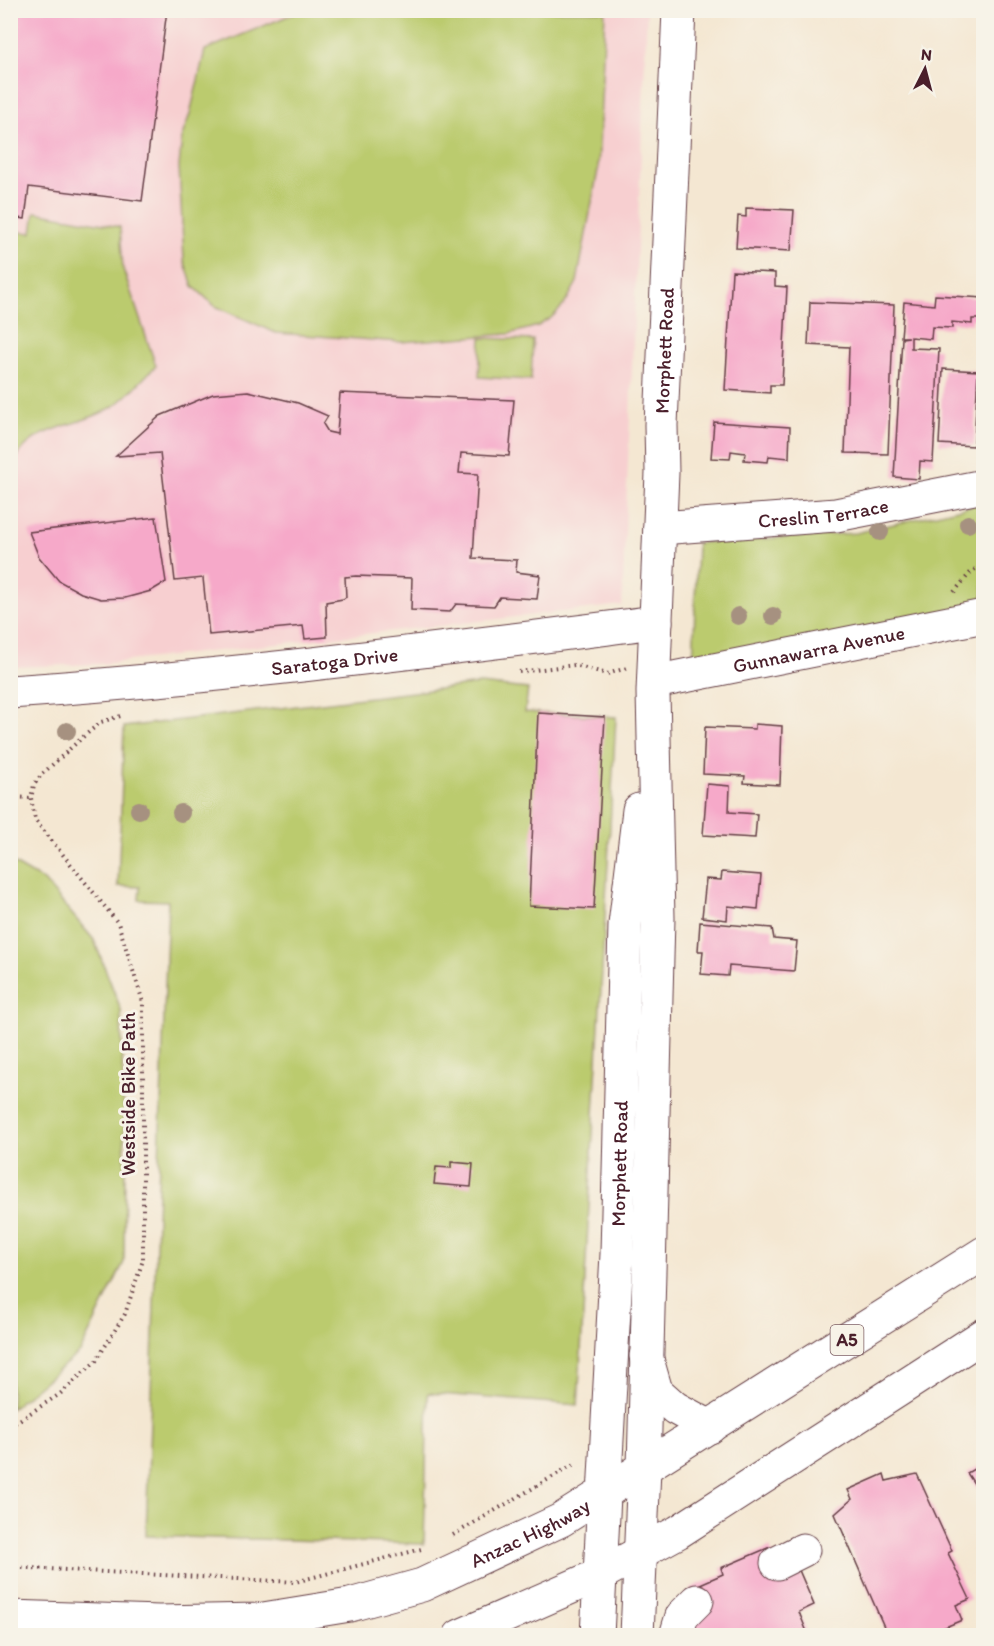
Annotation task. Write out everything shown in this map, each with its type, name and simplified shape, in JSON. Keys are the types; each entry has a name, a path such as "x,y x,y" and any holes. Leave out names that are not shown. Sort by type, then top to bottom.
{"main road":[{"name":"Morphett Road","path":"637,1635 642,1551 658,918 653,687 660,528 661,425 679,10"},
{"name":"Creslin Terrace","path":"660,528 836,515 984,486"},
{"name":"Gunnawarra Avenue","path":"653,687 984,616"},
{"name":"Saratoga Drive","path":"10,692 167,681 461,648 656,622"},
{"name":"Morphett Road","path":"597,1635 617,1254 625,925 653,687"},
{"name":"Anzac Highway","path":"10,1617 52,1627 257,1620 350,1605 422,1585 544,1529 604,1495 984,1253"},
{"path":"478,1634 600,1575 678,1532 984,1335"},
{"path":"646,1356 656,1391 675,1408 710,1427"},
{"path":"676,1635 682,1616 697,1601"}],"path":[{"path":"509,673 575,665 607,674 623,669"},
{"path":"10,797 31,798 34,785 41,775 83,737 101,722 131,714"},
{"name":"Westside Bike Path","path":"10,1426 60,1394 96,1360 124,1314 143,1260 143,1002 118,923 35,820 31,798"},
{"path":"447,1539 578,1462"},
{"path":"10,1568 295,1582 436,1546"}],"shaded area":[{"path":"10,11 647,11 622,605 101,664 11,667"}],"green space":[{"path":"300,11 605,11 598,170 577,282 564,305 551,318 538,326 509,334 401,342 276,333 215,306 193,286 184,260 179,167 182,136 190,114 205,50"},
{"path":"35,212 120,227 123,269 156,366 114,406 94,416 37,437 25,446 11,473 11,231 32,233"},
{"path":"481,338 533,340 531,380 479,377"},
{"path":"983,503 983,608 693,668 697,543 856,533"},
{"path":"480,684 528,689 525,712 616,717 578,1405 428,1393 424,1544 146,1536 168,901 139,900 140,887 118,886 124,727"},
{"path":"11,862 44,881 94,940 121,1010 125,1162 124,1262 80,1352 11,1409"}],"building":[{"path":"10,10 167,10 142,201 29,187 25,219 10,217"},
{"path":"746,208 794,210 791,251 736,248 738,216 746,217"},
{"path":"732,271 775,273 775,286 787,287 782,385 770,385 770,393 725,390"},
{"path":"935,295 984,298 983,319 972,319 972,324 952,322 952,328 932,327 931,339 911,337 911,348 939,349 933,462 920,461 919,479 894,477 902,338 909,337 901,337 904,302 934,305"},
{"path":"810,302 894,305 888,454 845,453 849,347 808,345"},
{"path":"943,369 978,371 974,446 939,444"},
{"path":"248,391 298,403 328,416 323,424 328,432 337,434 340,393 514,400 509,456 461,453 459,473 478,474 473,558 517,560 516,572 540,575 537,599 500,597 494,606 456,604 450,612 411,610 412,578 345,577 346,597 326,602 327,637 305,639 303,626 209,635 203,578 175,581 160,453 116,456 160,416 213,394"},
{"path":"714,422 790,427 789,458 769,456 768,462 744,460 745,453 731,451 730,459 711,458"},
{"path":"156,517 166,582 151,591 125,598 101,599 81,593 59,581 39,557 29,532"},
{"path":"538,713 605,717 594,909 529,906"},
{"path":"755,724 782,726 780,785 744,783 745,776 703,774 705,727 755,729"},
{"path":"707,784 730,786 729,812 757,814 755,838 703,835"},
{"path":"722,872 761,875 758,909 728,906 727,920 702,917 706,879 721,880"},
{"path":"700,922 772,928 774,939 797,941 794,971 729,966 728,976 701,974 703,951 698,951"},
{"path":"451,1162 473,1164 471,1187 434,1184 436,1167 451,1168"},
{"path":"984,1463 984,1499 967,1473"},
{"path":"884,1474 886,1481 917,1474 952,1551 948,1553 970,1599 956,1605 962,1620 924,1636 888,1636 835,1514 852,1499 848,1490"},
{"path":"770,1547 778,1567 795,1561 814,1605 799,1612 807,1632 800,1636 690,1636 691,1588 723,1574 721,1568"}]}
